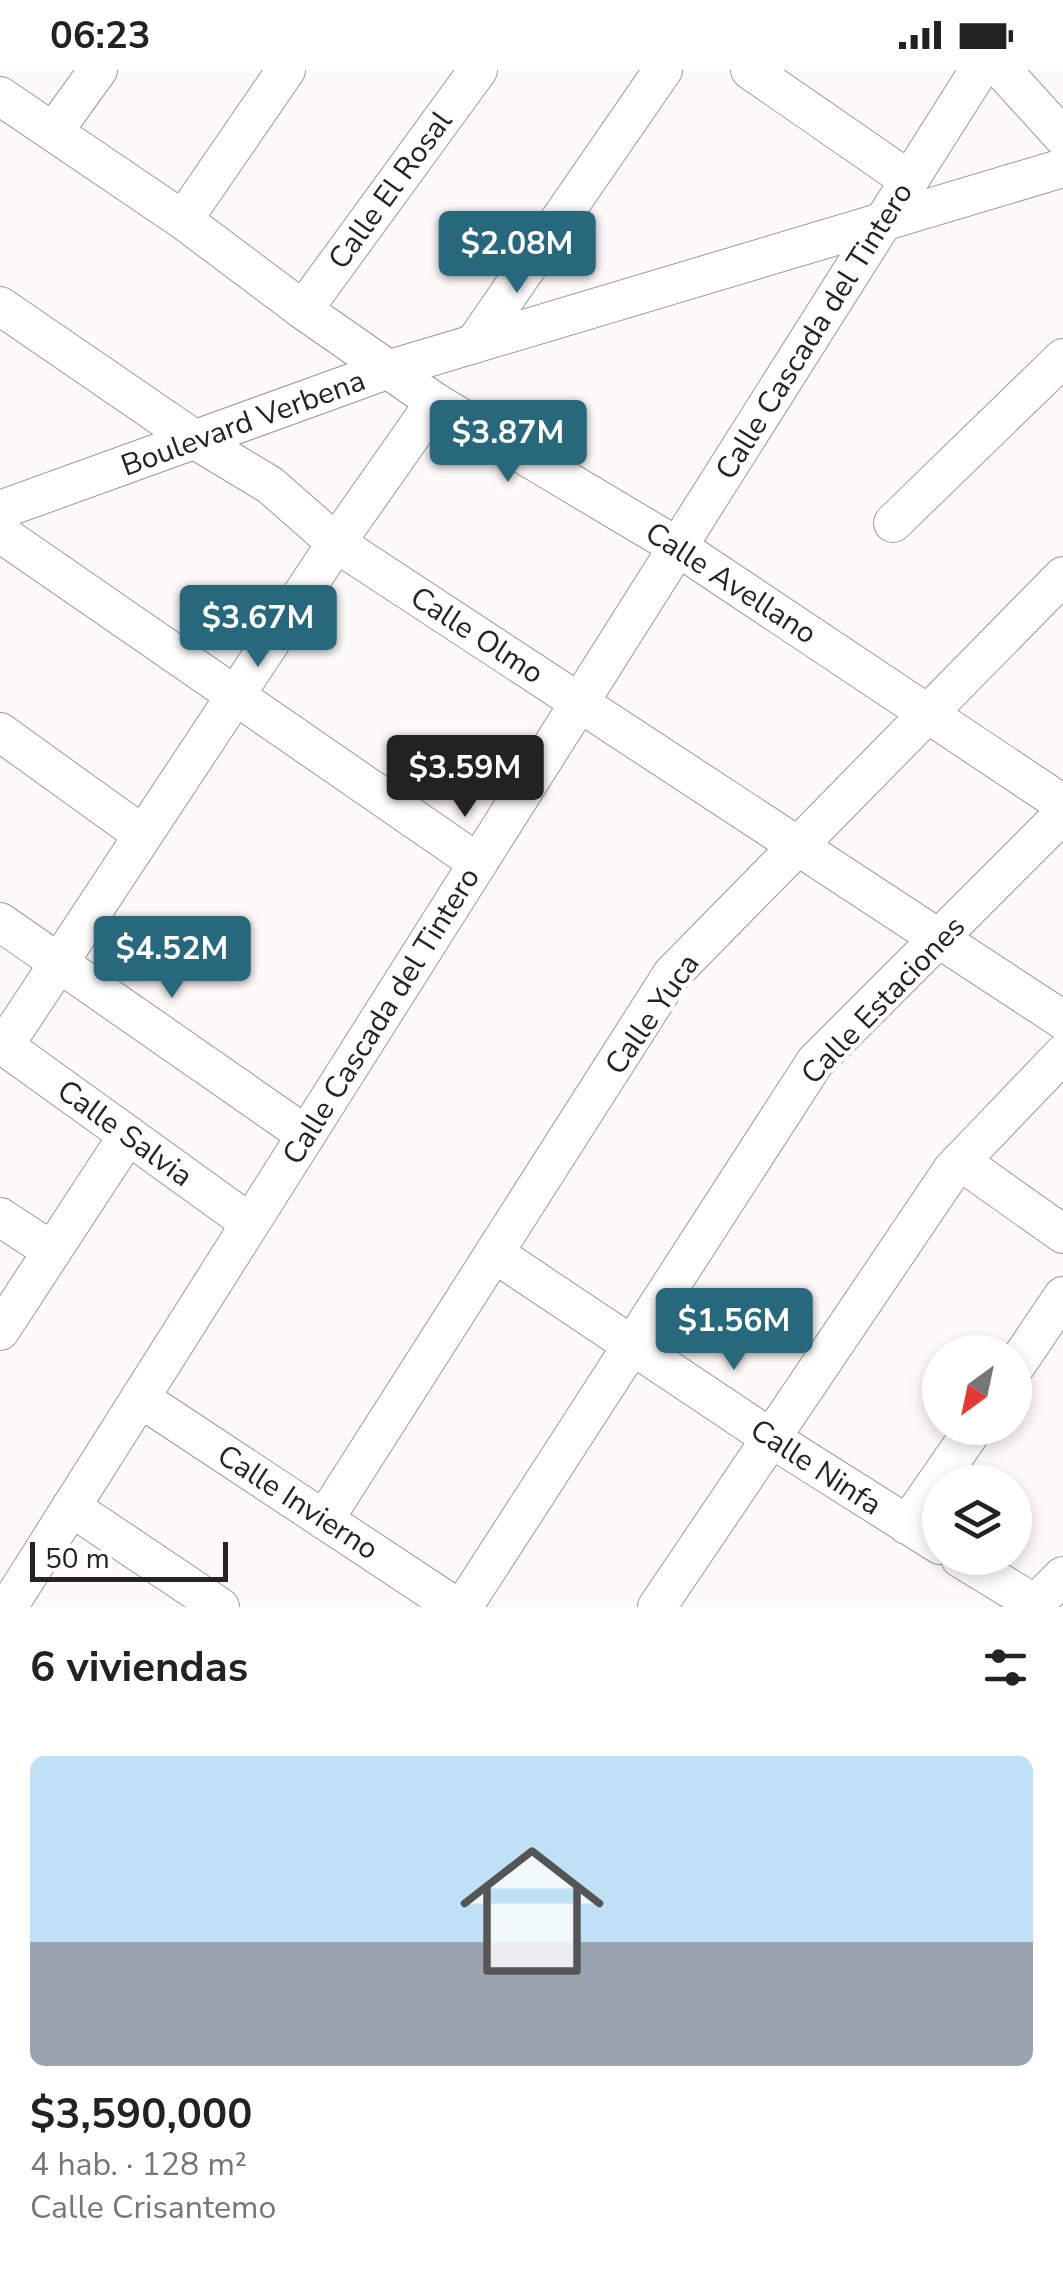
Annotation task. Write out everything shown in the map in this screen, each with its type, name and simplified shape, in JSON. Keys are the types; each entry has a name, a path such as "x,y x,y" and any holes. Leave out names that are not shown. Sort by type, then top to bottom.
{"street":[{"path":"54,130 98,70"},
{"path":"184,220 286,70"},
{"name":"Calle El Rosal","path":"302,310 478,70"},
{"path":"474,344 664,70"},
{"path":"750,70 909,180"},
{"name":"Calle Cascada del Tintero","path":"8,1607 978,70"},
{"path":"1002,70 1063,137"},
{"name":"Calle Avellano","path":"0,96 184,220 302,310 435,402 678,547 1063,804"},
{"name":"Boulevard Verbena","path":"0,510 388,370 1063,168"},
{"name":"Calle Olmo","path":"0,306 197,441 270,485 336,543 1063,1020"},
{"path":"893,523 1063,358"},
{"path":"2,1044 336,543 435,402"},
{"path":"0,533 478,863"},
{"name":"Calle Yuca","path":"324,1520 672,974 1063,576"},
{"path":"0,732 143,835"},
{"name":"Calle Estaciones","path":"460,1607 814,1062 941,940 1063,814"},
{"path":"0,922 306,1135"},
{"name":"Calle Salvia","path":"2,1044 250,1223"},
{"path":"658,1607 960,1161 1063,1054"},
{"path":"0,1331 128,1135"},
{"path":"960,1161 1063,1234"},
{"path":"0,1217 52,1252"},
{"name":"Calle Ninfa","path":"494,1253 922,1534"},
{"path":"1032,1342 1063,1296"},
{"name":"Calle Invierno","path":"140,1398 460,1607"},
{"path":"908,1525 962,1445"},
{"path":"71,1507 220,1607"},
{"path":"986,1575 1034,1606 1063,1576"}]}
